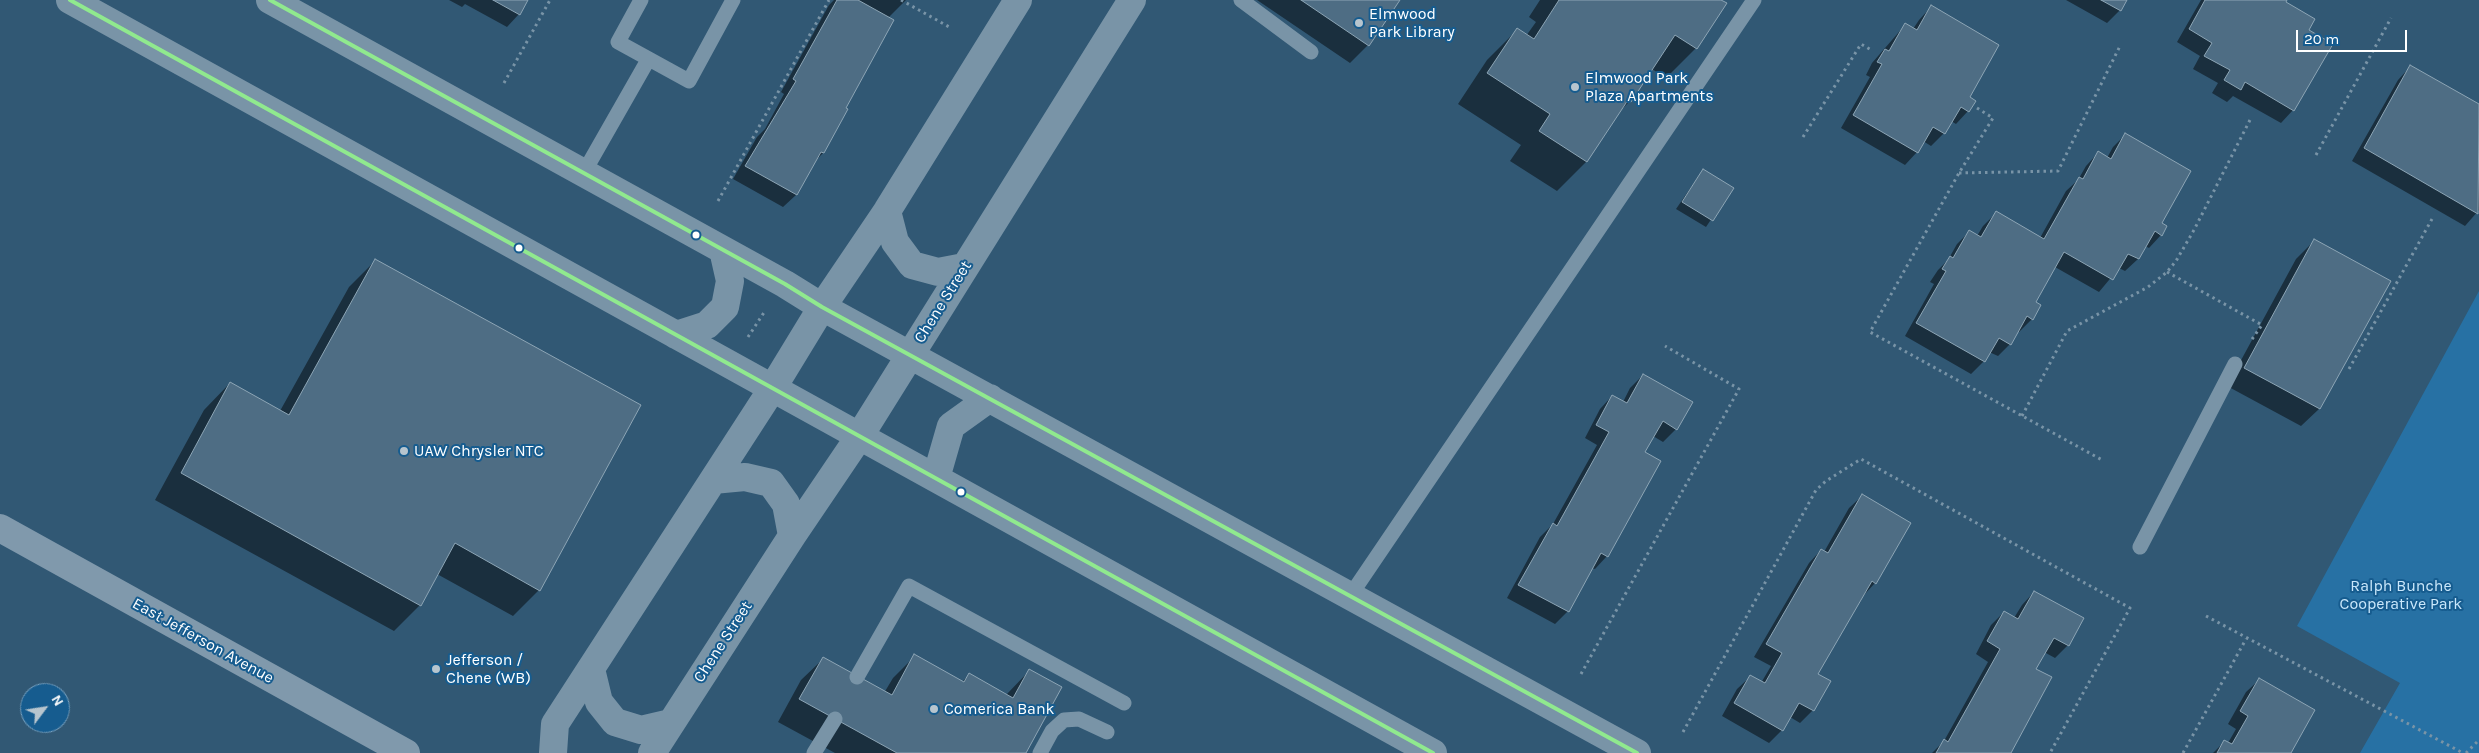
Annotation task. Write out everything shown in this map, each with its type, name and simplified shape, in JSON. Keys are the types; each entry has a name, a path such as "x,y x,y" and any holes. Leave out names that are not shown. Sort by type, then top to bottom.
{"main road":[{"name":"East Jefferson Avenue","path":"0,528 406,753"}],"street":[{"path":"70,0 1434,753"},
{"path":"270,0 784,284 822,308 910,354 1638,753"},
{"path":"553,753 555,724 772,389 822,308 887,211 1018,0"},
{"name":"Chene Street","path":"652,753 859,436 1132,0"},
{"path":"887,211 895,242 912,265 938,272 964,267"},
{"path":"676,334 707,325 725,307 730,281 723,250"},
{"path":"936,478 951,426 990,398"},
{"path":"713,480 744,477 771,483 786,504 792,536"},
{"path":"591,669 600,702 615,722 641,730 671,723"}],"lane":[{"path":"641,0 618,42 689,81 733,0"},
{"path":"1241,0 1311,52"},
{"path":"1350,596 1754,0"},
{"path":"583,174 648,60"},
{"path":"2140,547 2235,364"},
{"path":"858,677 909,586 1124,703"},
{"path":"814,753 835,719"},
{"path":"1040,753 1052,731 1064,720 1079,719 1107,732"}],"path":[{"path":"504,83 550,0"},
{"path":"718,201 829,0"},
{"path":"900,0 951,28"},
{"path":"2316,155 2391,18"},
{"path":"1803,138 1861,44 1873,51"},
{"path":"1959,173 2058,171 2120,46"},
{"path":"1977,108 1993,118 1959,173 1870,332 2104,461"},
{"path":"2022,416 2067,331 2148,287 2167,272 2188,242 2251,118"},
{"path":"2349,368 2432,219"},
{"path":"2167,272 2262,325 2235,364"},
{"path":"745,342 766,310"},
{"path":"1581,674 1740,389 1666,346"},
{"path":"1684,732 1816,490 1826,481 1861,459 2130,608 2050,753"},
{"path":"2206,616 2246,639 2464,753 2479,740"},
{"path":"2183,753 2246,639"}],"green space":[{"name":"Ralph Bunche Cooperative Park","path":"2479,291 2479,753 2360,753 2400,683 2297,626"}],"building":[{"path":"493,0 528,0 520,15"},
{"path":"837,0 858,0 894,20 824,153 821,152 797,195 745,166 796,81 793,79"},
{"name":"Elmwood Park Library","path":"1301,0 1400,0 1369,46"},
{"name":"Elmwood Park Plaza Apartments","path":"1559,0 1721,0 1727,3 1697,49 1675,35 1631,102 1628,100 1587,162 1539,131 1550,114 1487,73 1517,28 1534,39"},
{"path":"2101,0 2127,0 2121,11"},
{"path":"2205,0 2287,0 2286,2 2315,19 2309,30 2333,44 2294,111 2245,82 2241,90 2224,80 2230,70 2204,56 2212,43 2189,29"},
{"path":"1931,5 1999,45 1970,97 1976,101 1969,112 1961,107 1945,134 1933,127 1918,153 1853,115 1882,64 1877,62 1885,49 1889,51 1905,23 1917,30"},
{"path":"2410,65 2479,104 2478,214 2364,148"},
{"path":"2125,133 2191,171 2162,223 2167,226 2162,236 2155,231 2139,259 2128,254 2113,280 2064,252 2036,302 2041,305 2033,320 2027,316 2011,345 1999,338 1985,362 1916,323 1946,271 1942,269 1950,256 1953,258 1969,230 1981,237 1996,211 2044,239 2079,177 2083,179 2098,151 2111,159"},
{"path":"1703,169 1734,188 1713,221 1682,202"},
{"path":"2314,239 2391,281 2320,409 2244,368"},
{"name":"UAW Chrysler NTC","path":"375,259 641,405 540,591 455,543 421,606 181,473 230,382 289,415"},
{"path":"1643,374 1693,402 1677,430 1663,421 1645,452 1661,461 1608,557 1601,553 1569,612 1518,585 1553,523 1557,526 1609,432 1596,425 1612,395 1627,403"},
{"path":"1862,494 1911,523 1876,584 1872,581 1818,674 1831,681 1814,711 1799,703 1783,731 1734,703 1750,675 1765,683 1782,653 1766,644 1821,549 1828,553"},
{"path":"2034,591 2084,618 2069,646 2054,638 2036,669 2052,677 2011,753 1936,753 1944,739 1948,742 2000,649 1987,641 2004,611 2018,619"},
{"name":"Comerica Bank","path":"914,654 964,682 969,673 1013,698 1029,669 1062,687 1026,753 897,753 799,699 823,657 892,695"},
{"path":"2259,678 2315,710 2291,753 2217,753 2224,740 2232,744 2248,716 2240,711"}],"transit line":[{"path":"70,0 1433,753"},
{"path":"270,0 785,284 822,307 1637,753"}],"place":[{"name":"Elmwood Park Library","path":"1359,23"},
{"name":"Elmwood Park Plaza Apartments","path":"1575,87"},
{"name":"UAW Chrysler NTC","path":"404,451"},
{"name":"Jefferson / Chene (WB)","path":"436,669"},
{"name":"Comerica Bank","path":"934,709"}]}
